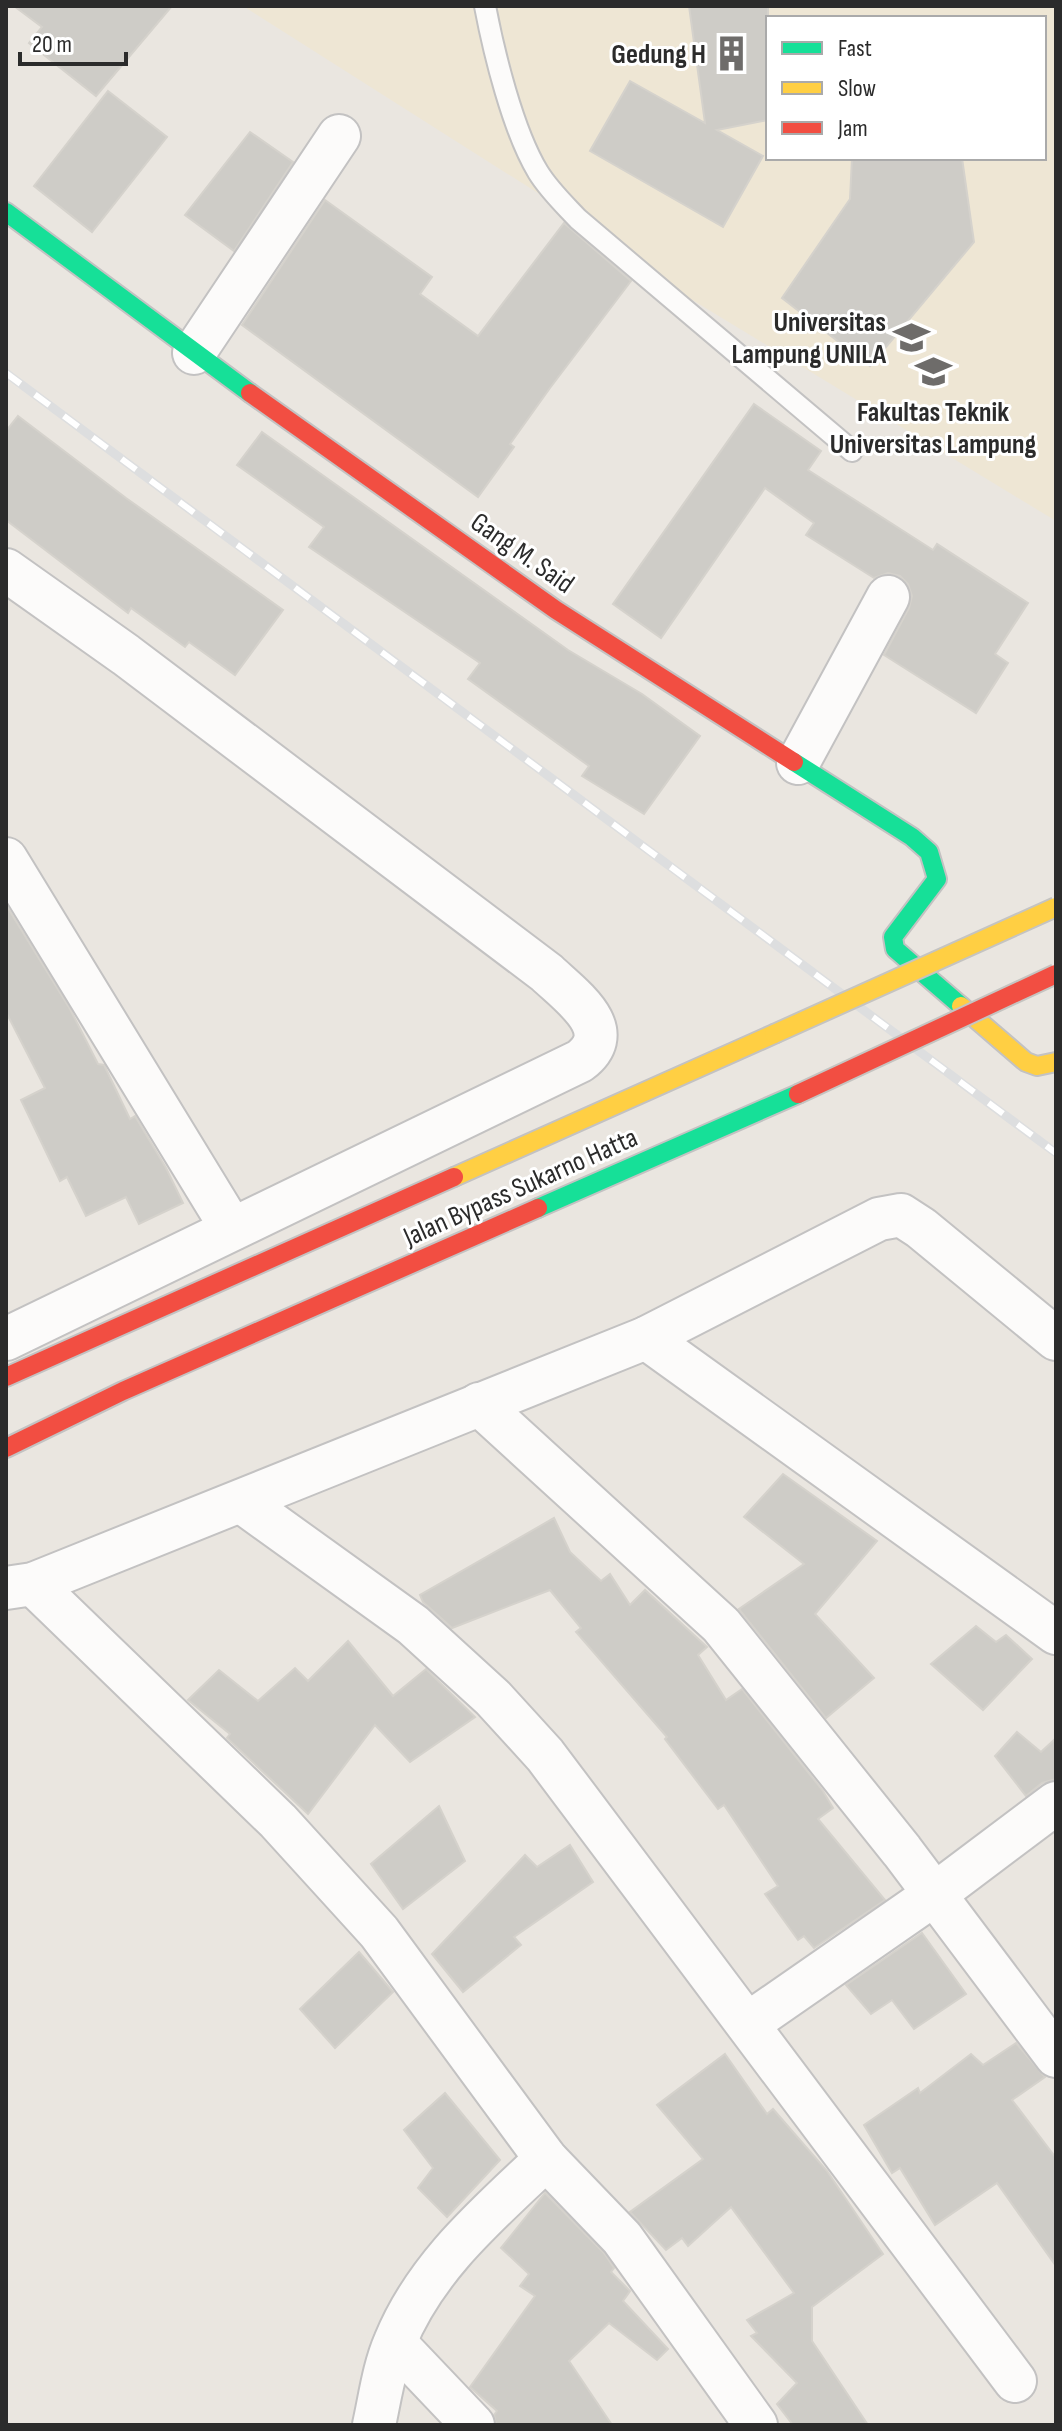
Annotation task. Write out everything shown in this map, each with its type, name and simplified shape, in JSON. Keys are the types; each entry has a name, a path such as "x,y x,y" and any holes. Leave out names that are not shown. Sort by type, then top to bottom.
{"main road":[{"name":"Gang M. Said","path":"6,212 194,353 556,610 798,763 929,852 937,879 893,937 895,949 1026,1062 1037,1066 1056,1062"},
{"name":"Jalan Bypass Sukarno Hatta","path":"6,1377 1056,907"},
{"name":"Jalan Bypass Sukarno Hatta","path":"6,1448 123,1391 798,1094 1056,974"}],"street":[{"path":"194,353 339,136"},
{"path":"6,570 126,655 547,973 593,1020 595,1044 580,1061 232,1229 9,1332"},
{"path":"798,763 888,597"},
{"path":"6,859 232,1229"},
{"path":"756,2425 622,2238 546,2159 379,1932 316,1859 19,1586 242,1502 646,1338 879,1219 901,1215 1056,1339"},
{"path":"646,1338 1056,1633"},
{"path":"479,1404 721,1625 935,1894 1056,2056"},
{"path":"242,1502 413,1625 493,1698 545,1755 1015,2381"},
{"path":"749,2023 935,1894 1056,1803"},
{"path":"374,2425 395,2343 426,2284 457,2244 546,2159"},
{"path":"395,2343 473,2425"}],"lane":[{"path":"485,6 504,87 536,168 550,190 578,219 852,451"}],"shaded area":[{"name":"Universitas Lampung UNILA","path":"243,6 1056,6 1056,521 564,222 563,209"}],"building":[{"path":"14,6 172,6 96,96 29,43 42,27"},
{"path":"689,6 768,6 766,120 717,130 763,156 723,227 590,151 630,81 705,123"},
{"path":"108,91 167,137 92,232 34,186"},
{"path":"250,132 293,162 234,251 185,215"},
{"path":"852,160 962,160 974,242 870,366 782,298 850,199"},
{"path":"325,200 432,277 420,294 478,336 564,223 631,281 510,444 514,447 478,497 242,325"},
{"path":"754,404 821,451 808,470 933,550 937,544 1028,603 995,654 1008,663 976,713 884,655 909,608 912,596 908,584 900,576 888,573 874,578 806,535 814,523 765,488 661,638 613,604"},
{"path":"18,416 283,610 235,675 189,642 185,647 131,608 128,613 6,520 6,431"},
{"path":"262,432 568,650 642,694 700,736 644,814 582,776 589,766 468,679 480,663 309,547 324,527 237,465"},
{"path":"6,905 70,1009 98,1064 104,1065 130,1119 135,1116 166,1168 183,1203 139,1224 126,1197 86,1216 67,1177 60,1181 21,1100 45,1088 6,1012"},
{"path":"783,1474 877,1541 815,1614 874,1678 826,1718 739,1609 804,1564 744,1517"},
{"path":"554,1518 570,1552 601,1581 610,1574 630,1605 645,1590 707,1647 698,1655 726,1700 742,1689 833,1808 818,1819 885,1900 814,1948 804,1936 798,1940 765,1894 778,1886 724,1805 718,1809 665,1739 667,1737 576,1632 581,1628 550,1590 452,1628 423,1602 420,1595"},
{"path":"976,1626 996,1642 1006,1635 1032,1659 983,1710 931,1664"},
{"path":"348,1641 393,1696 426,1669 475,1717 410,1762 375,1725 308,1814 227,1738 230,1734 188,1700 219,1670 258,1701 295,1668 308,1681"},
{"path":"1017,1732 1041,1752 1056,1738 1056,1779 1042,1783 1026,1796 995,1756"},
{"path":"439,1806 465,1861 403,1909 371,1864"},
{"path":"570,1845 593,1882 514,1937 521,1945 463,1992 432,1954 525,1855 537,1867"},
{"path":"922,1933 966,1994 914,2029 892,2000 871,2014 846,1985"},
{"path":"359,1952 393,1992 335,2048 300,2009"},
{"path":"1016,2043 1045,2077 1012,2100 1056,2158 1056,2266 997,2183 935,2225 900,2168 892,2173 864,2125 918,2088 920,2093 971,2054 983,2065"},
{"path":"725,2054 767,2114 773,2109 827,2171 883,2254 812,2307 812,2341 868,2425 793,2425 777,2404 797,2383 751,2336 757,2333 747,2320 794,2293 731,2207 688,2246 682,2238 666,2250 630,2212 703,2159 657,2105"},
{"path":"445,2093 500,2160 447,2217 418,2188 433,2168 404,2130"},
{"path":"545,2193 604,2253 614,2268 611,2272 630,2291 623,2301 668,2349 657,2360 609,2323 569,2361 612,2425 496,2425 494,2415 497,2411 470,2387 535,2296 520,2286 529,2274 501,2248"}],"railway":[{"path":"6,373 1056,1153"}],"traffic: fast":[{"path":"6,212 250,393"},
{"path":"794,762 912,837 929,852 937,879 893,937 895,949 961,1006"},
{"path":"538,1208 798,1094"}],"traffic: slow":[{"path":"774,1034 1056,907"},
{"path":"961,1006 1026,1062 1037,1066 1056,1062"},
{"path":"454,1177 774,1034"}],"traffic: jam":[{"path":"250,393 556,610 794,762"},
{"path":"798,1094 1056,974"},
{"path":"6,1377 454,1177"},
{"path":"6,1448 123,1391 538,1208"}],"place":[{"name":"Gedung H","path":"732,53"},
{"name":"Universitas Lampung UNILA","path":"912,337"},
{"name":"Fakultas Teknik Universitas Lampung","path":"933,371"}]}
